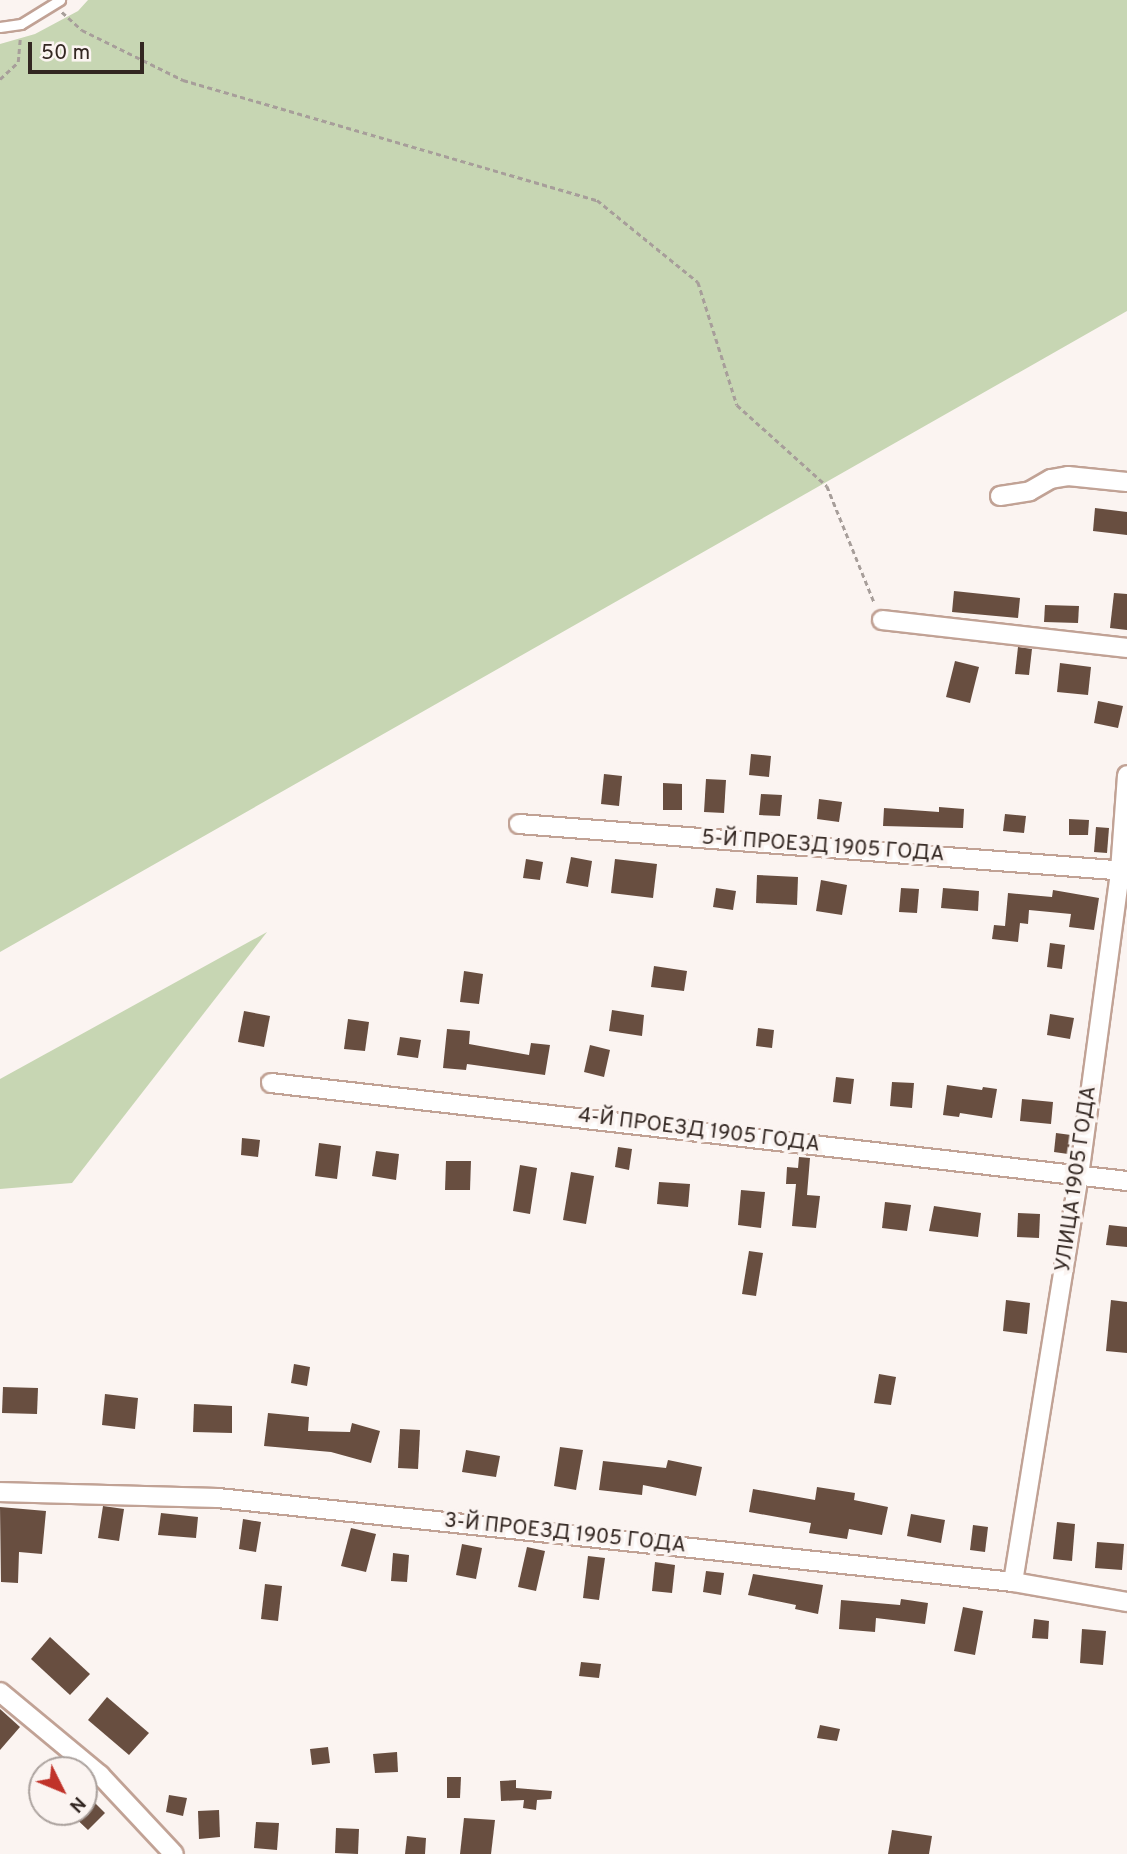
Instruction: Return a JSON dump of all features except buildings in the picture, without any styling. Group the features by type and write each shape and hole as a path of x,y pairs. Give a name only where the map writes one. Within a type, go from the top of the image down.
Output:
{"street":[{"path":"1000,496 1031,491 1051,479 1069,477 1127,482"},
{"path":"882,620 1127,648"},
{"name":"УЛИЦА 1905 ГОДА","path":"1013,1582 1079,1175 1123,871 1127,775"},
{"name":"5-Й ПРОЕЗД 1905 ГОДА","path":"519,824 1123,871"},
{"name":"4-Й ПРОЕЗД 1905 ГОДА","path":"271,1083 1127,1181"},
{"name":"3-Й ПРОЕЗД 1905 ГОДА","path":"0,1492 218,1498 1013,1582 1127,1602"},
{"path":"0,1692 100,1775 174,1854"}],"lane":[{"path":"0,27 21,24 57,3"}],"path":[{"path":"57,3 82,30 183,80 597,200 698,282 737,405 827,486 882,620"},
{"path":"0,79 18,62 21,24"}],"green space":[{"path":"88,0 1127,0 1127,311 0,952 0,44 35,34 78,11"},
{"path":"267,932 72,1183 0,1189 0,1079"}]}
